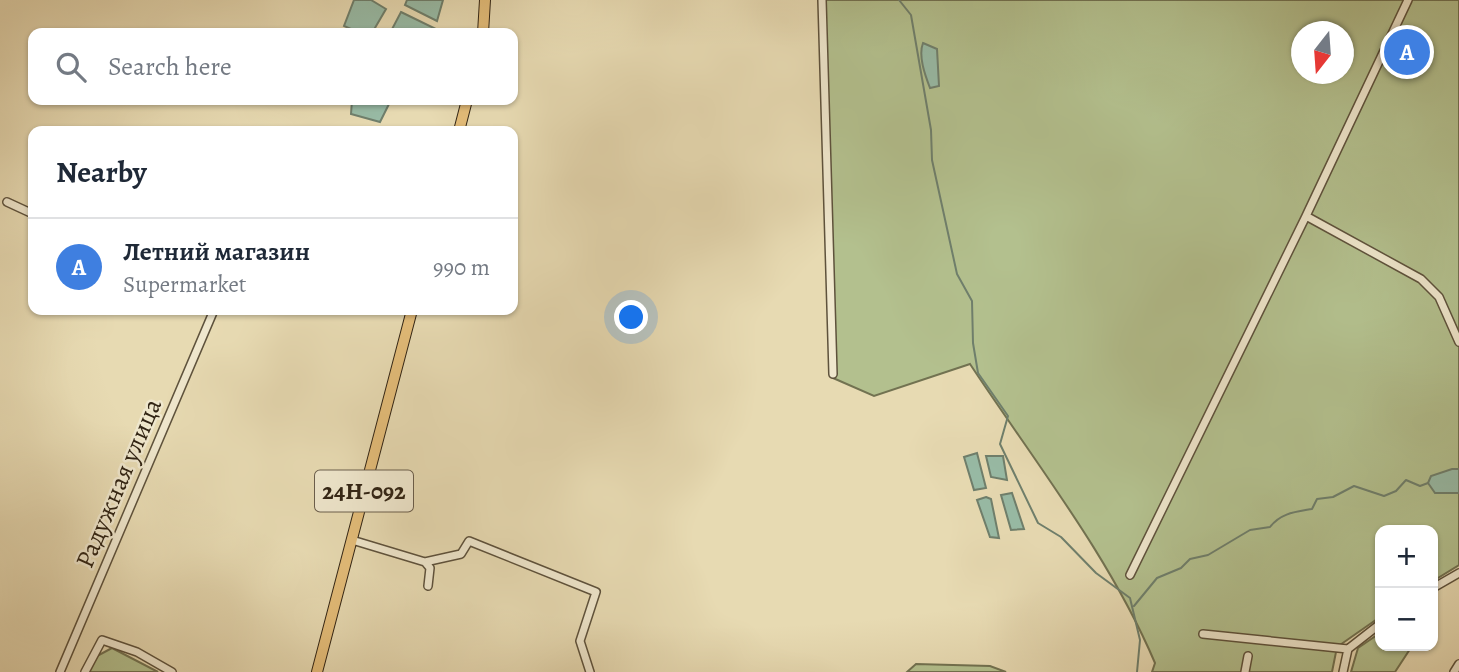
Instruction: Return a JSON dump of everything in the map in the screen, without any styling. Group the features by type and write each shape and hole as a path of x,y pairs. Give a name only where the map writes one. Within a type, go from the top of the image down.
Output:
{"main road":[{"path":"483,28 485,0"},
{"path":"460,126 466,105"},
{"name":"24Н-092","path":"317,672 411,315"}],"street":[{"path":"822,0 833,374"},
{"path":"1130,575 1408,0"},
{"path":"7,202 28,212"},
{"path":"1306,215 1421,279 1439,297 1459,342"},
{"name":"Радужная улица","path":"60,672 212,315"},
{"path":"352,540 425,562 461,554 469,541 596,593 580,641 590,672"},
{"path":"425,562 430,568 428,586"},
{"path":"1438,585 1459,573"},
{"path":"1343,672 1348,649 1375,628"},
{"path":"1203,634 1348,649"},
{"path":"85,672 102,640 137,652 172,672"},
{"path":"1245,672 1248,656"},
{"path":"1454,672 1459,664"}],"shaded area":[{"path":"354,0 371,0 386,9 375,28 344,26"},
{"path":"407,0 443,0 437,21 405,5"},
{"path":"819,0 1459,0 1459,565 1438,578 1438,525 1375,525 1375,620 1337,647 1332,672 1152,672 1155,663 1116,584 1069,509 970,364 874,396 833,378"},
{"path":"401,12 434,28 393,28"},
{"path":"923,43 937,49 939,86 930,88 928,83 922,60"},
{"path":"352,105 388,105 380,122 351,114"},
{"path":"977,453 986,488 974,490 964,457"},
{"path":"986,456 1003,456 1007,480 991,477"},
{"path":"1459,469 1459,493 1435,493 1428,483 1431,476"},
{"path":"1012,493 1024,529 1011,530 1001,495"},
{"path":"986,497 991,499 999,538 990,537 977,500"},
{"path":"1375,636 1375,651 1409,651 1395,672 1351,672 1358,648"},
{"path":"112,648 158,672 89,672 97,656"},
{"path":"916,664 990,666 1006,672 907,672"}],"waterway":[{"path":"899,0 911,15 931,130 932,160 957,274 972,301 973,343 978,373 1008,416 1000,444 1038,523 1061,537 1096,573 1130,598 1140,640 1137,672"},
{"path":"1134,606 1157,578 1181,568 1190,559 1208,555 1250,530 1270,527 1284,516 1312,509 1317,499 1333,497 1354,486 1384,496 1396,491 1406,480 1420,486 1428,483"}],"place":[{"name":"Летний магазин","path":"1407,52"}]}
